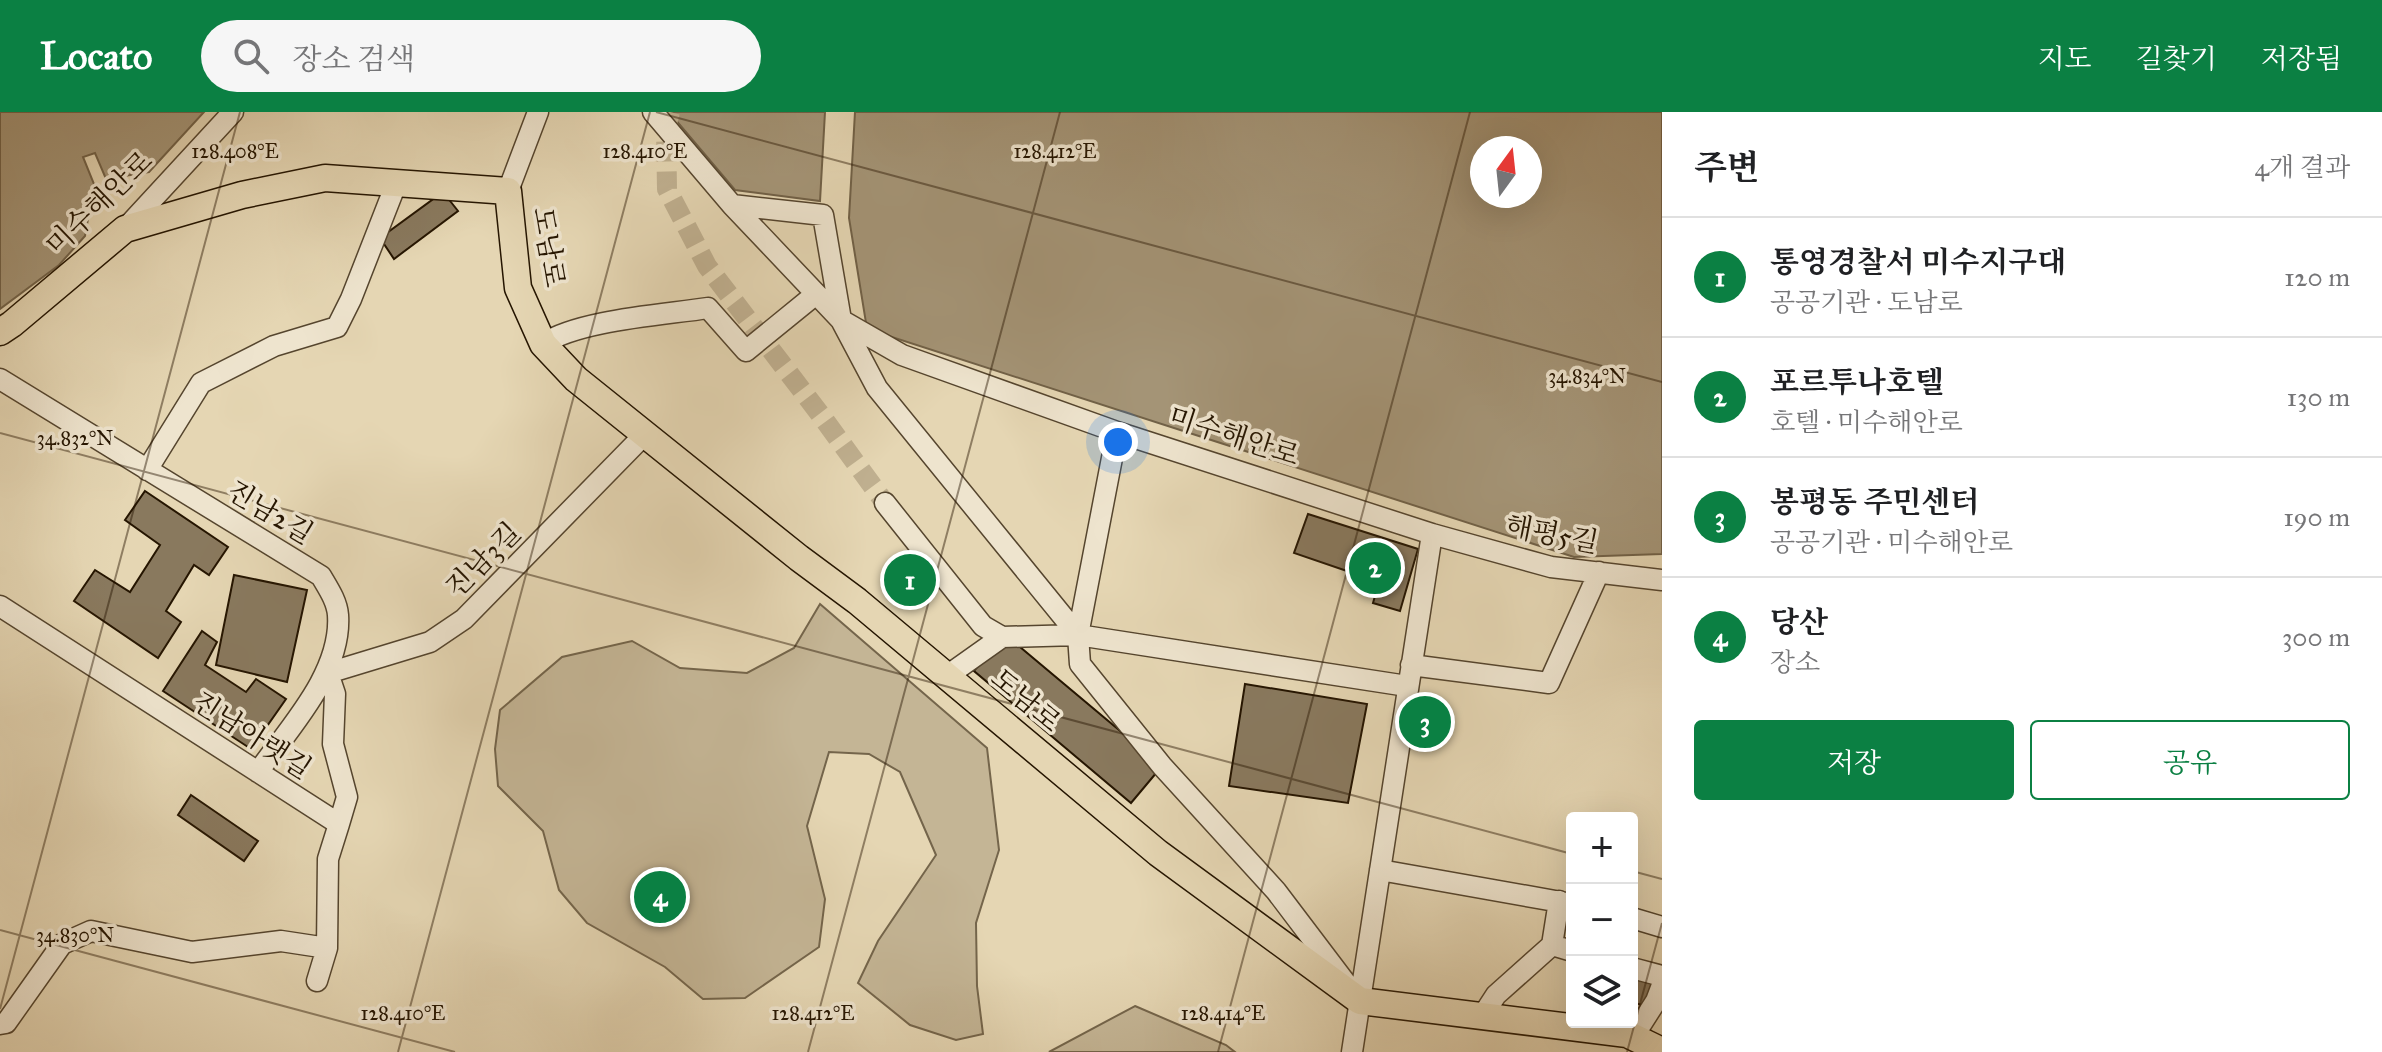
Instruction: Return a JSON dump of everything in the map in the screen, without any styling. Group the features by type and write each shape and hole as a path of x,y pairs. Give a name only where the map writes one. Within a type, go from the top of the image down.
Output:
{"main road":[{"path":"125,229 242,195 325,178 508,191"},
{"name":"도남로","path":"508,191 518,288 543,344 576,379 857,601 1158,853 1360,1001 1627,1034 1662,1051"},
{"name":"미수해안로","path":"0,332 125,229"}],"street":[{"name":"미수해안로","path":"125,229 233,112"},
{"path":"508,191 538,112"},
{"name":"미수해안로","path":"653,112 732,205 841,320 902,355 1117,432 1432,534"},
{"path":"147,470 201,383 274,346 337,327 396,184"},
{"path":"732,205 823,215 841,320 877,388 1078,635"},
{"path":"543,344 579,328 708,308 746,351 816,294"},
{"name":"진남2길","path":"0,379 321,576 338,615 328,673 258,772"},
{"path":"1117,432 1078,635 1080,664 1162,766 1276,891 1360,1001"},
{"name":"진남3길","path":"328,673 430,642 464,619 645,434"},
{"path":"885,503 983,626 1002,637 1078,635 1407,686"},
{"path":"1352,1052 1432,534"},
{"name":"해평5길","path":"1432,534 1551,567 1661,578"},
{"path":"1411,665 1549,683 1599,572"},
{"name":"진남아랫길","path":"0,606 339,824"},
{"path":"947,676 1002,637"},
{"path":"317,981 327,948 328,859 347,797 333,744 335,694 328,673"},
{"path":"1380,870 1566,903 1562,948 1496,995 1481,1018"},
{"path":"1638,920 1662,927"},
{"path":"0,1024 6,1023 62,944 91,931 192,952 281,941 327,948"},
{"path":"1638,970 1662,976"},
{"path":"1633,1037 1656,1001 1662,985"}],"shaded area":[{"path":"0,112 204,112 149,172 106,179 95,153 83,157 94,184 85,236 59,265 0,309"},
{"path":"669,112 825,112 820,201 735,190"},
{"path":"855,112 1662,112 1662,554 1574,557 867,329 849,218"},
{"path":"820,604 987,748 999,850 976,923 977,986 983,1034 956,1040 910,1025 858,983 878,941 936,855 900,772 869,754 829,752 807,826 825,899 819,947 745,998 703,999 665,967 587,923 559,890 543,831 498,786 495,749 500,710 562,657 632,641 680,668 747,673 794,648"},
{"path":"1135,1006 1226,1045 1235,1052 1049,1052"}],"building":[{"path":"443,192 458,211 394,259 380,238"},
{"path":"145,491 228,547 209,575 194,565 166,611 181,622 158,658 74,601 95,570 130,592 160,545 125,520"},
{"path":"1308,514 1418,549 1400,611 1373,603 1379,582 1294,553"},
{"path":"234,575 307,590 287,682 216,665"},
{"path":"202,631 217,642 205,665 246,692 256,679 286,699 251,749 163,691"},
{"path":"994,646 1020,647 1162,766 1131,803 974,671"},
{"path":"1245,684 1367,704 1348,803 1229,786"},
{"path":"191,795 258,841 244,861 178,815"},
{"path":"1638,975 1656,980 1648,1007 1638,1004"}],"tunnel":[{"path":"670,112 666,127 667,189 707,266 885,503"}],"place":[{"name":"포르투나호텔","path":"1375,568"},
{"name":"통영경찰서 미수지구대","path":"910,580"},
{"name":"봉평동 주민센터","path":"1425,722"},
{"name":"당산","path":"660,897"}]}
